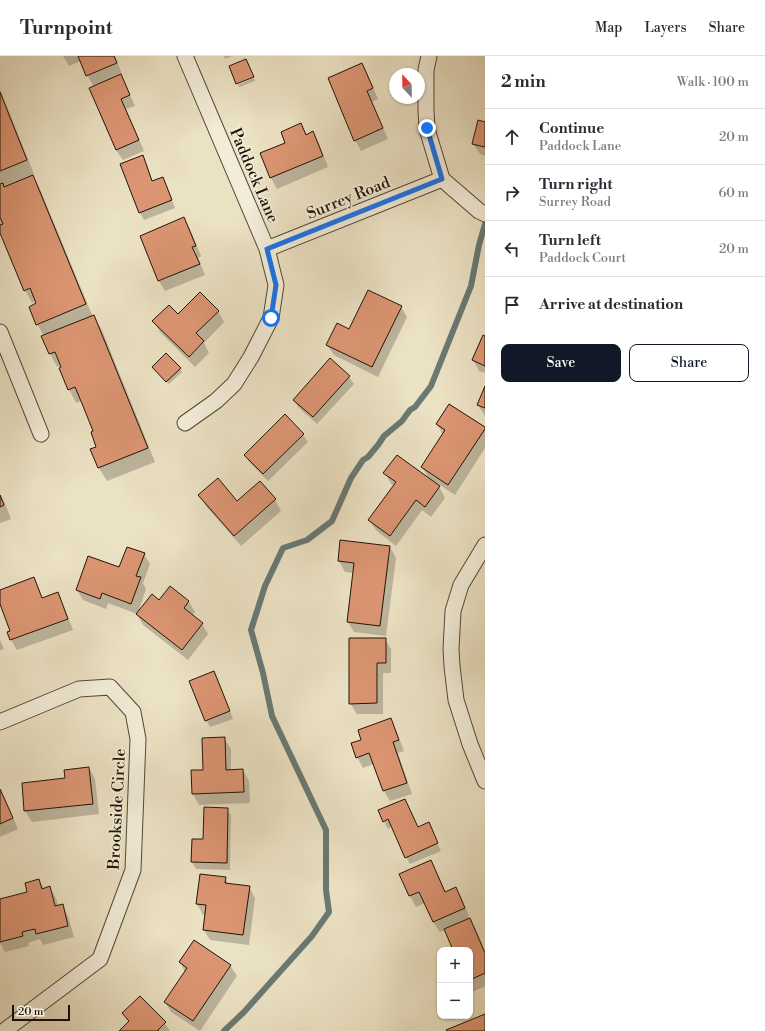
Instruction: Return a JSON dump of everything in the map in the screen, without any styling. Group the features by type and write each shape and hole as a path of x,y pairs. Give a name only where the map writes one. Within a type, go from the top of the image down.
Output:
{"street":[{"name":"Paddock Lane","path":"185,56 267,249 276,285 271,318 251,357 234,384 216,401 185,423"},
{"path":"429,56 426,70 427,128 442,179 479,211 485,214"},
{"name":"Surrey Road","path":"267,249 442,179"},
{"path":"0,332 41,434"},
{"path":"485,545 461,584 453,611 451,649 456,700 470,744 485,780"},
{"name":"Brookside Circle","path":"0,722 79,689 110,687 134,712 138,739 133,870 100,959 4,1031"}],"building":[{"path":"78,56 114,56 117,63 86,76"},
{"path":"246,59 254,77 236,84 229,66"},
{"path":"362,63 373,88 367,91 383,128 354,141 328,78"},
{"path":"121,74 130,95 121,99 139,140 116,150 89,88"},
{"path":"0,92 27,160 0,171"},
{"path":"478,120 485,122 485,147 472,144"},
{"path":"301,123 306,135 313,131 323,156 270,178 260,153 285,143 281,132"},
{"path":"143,155 152,181 163,177 172,200 139,213 120,164"},
{"path":"33,175 86,304 36,325 29,307 36,303 30,288 24,291 0,233 0,225 3,224 0,217 0,184 3,183 4,187"},
{"path":"184,217 196,246 192,247 200,264 158,281 140,236"},
{"path":"368,290 402,306 372,367 326,345 337,323 349,329"},
{"path":"200,292 219,311 196,333 204,341 189,357 152,321 169,305 178,314"},
{"path":"94,315 148,448 98,468 90,449 96,447 91,432 93,431 75,387 68,390 59,368 61,367 55,352 49,354 41,336"},
{"path":"483,335 485,336 485,366 472,360"},
{"path":"166,353 181,368 166,382 152,367"},
{"path":"330,358 350,376 313,417 293,400"},
{"path":"485,386 485,408 477,405"},
{"path":"449,404 485,427 485,429 448,485 421,467 445,430 436,424"},
{"path":"285,414 304,434 263,474 244,455"},
{"path":"397,455 440,486 425,507 416,500 390,536 368,520 396,482 383,473"},
{"path":"218,478 237,501 260,481 276,499 234,536 198,495"},
{"path":"0,495 4,505 0,507"},
{"path":"340,540 390,546 380,626 347,622 354,563 338,561"},
{"path":"127,547 145,553 136,576 141,577 131,604 102,593 100,599 76,590 88,556 119,567"},
{"path":"34,577 42,598 58,592 68,619 10,640 7,632 10,631 0,604 0,590"},
{"path":"170,586 189,601 184,608 203,623 182,650 136,614 152,594 159,600"},
{"path":"349,638 386,638 386,663 377,663 377,703 349,704"},
{"path":"214,671 230,711 205,721 189,681"},
{"path":"391,718 399,740 393,742 407,783 383,791 369,753 356,758 351,743 361,740 358,730"},
{"path":"225,737 226,770 243,769 244,792 192,794 191,770 203,770 202,738"},
{"path":"89,767 93,804 24,811 22,783 65,778 64,770"},
{"path":"0,789 13,818 0,824"},
{"path":"405,799 418,827 429,822 438,843 405,858 388,819 383,822 378,810"},
{"path":"204,807 228,808 227,863 191,862 192,839 203,839"},
{"path":"431,860 445,892 456,887 465,908 433,922 419,892 409,896 399,874"},
{"path":"200,874 226,877 225,883 250,886 243,935 203,930 206,905 196,904"},
{"path":"39,879 42,889 50,886 55,906 63,904 68,926 36,934 35,929 22,932 23,936 0,942 0,899 27,892 25,883"},
{"path":"470,918 485,953 485,973 473,979 473,947 452,947 444,929"},
{"path":"194,940 231,965 193,1021 164,1002 187,968 179,962"},
{"path":"140,996 166,1022 158,1030 159,1031 119,1031 129,1021 122,1013"},
{"path":"485,1014 485,1031 446,1030 473,1019"}],"waterway":[{"path":"224,1031 244,1012 312,936 329,912 326,890 326,830 272,716 263,673 251,630 265,586 283,548 307,540 332,521 351,478 363,460 368,457 384,436 402,421 410,410 415,407 431,386 471,286 479,245 485,224"}],"route":[{"path":"271,318 276,285 267,249 442,179 427,128"}]}
